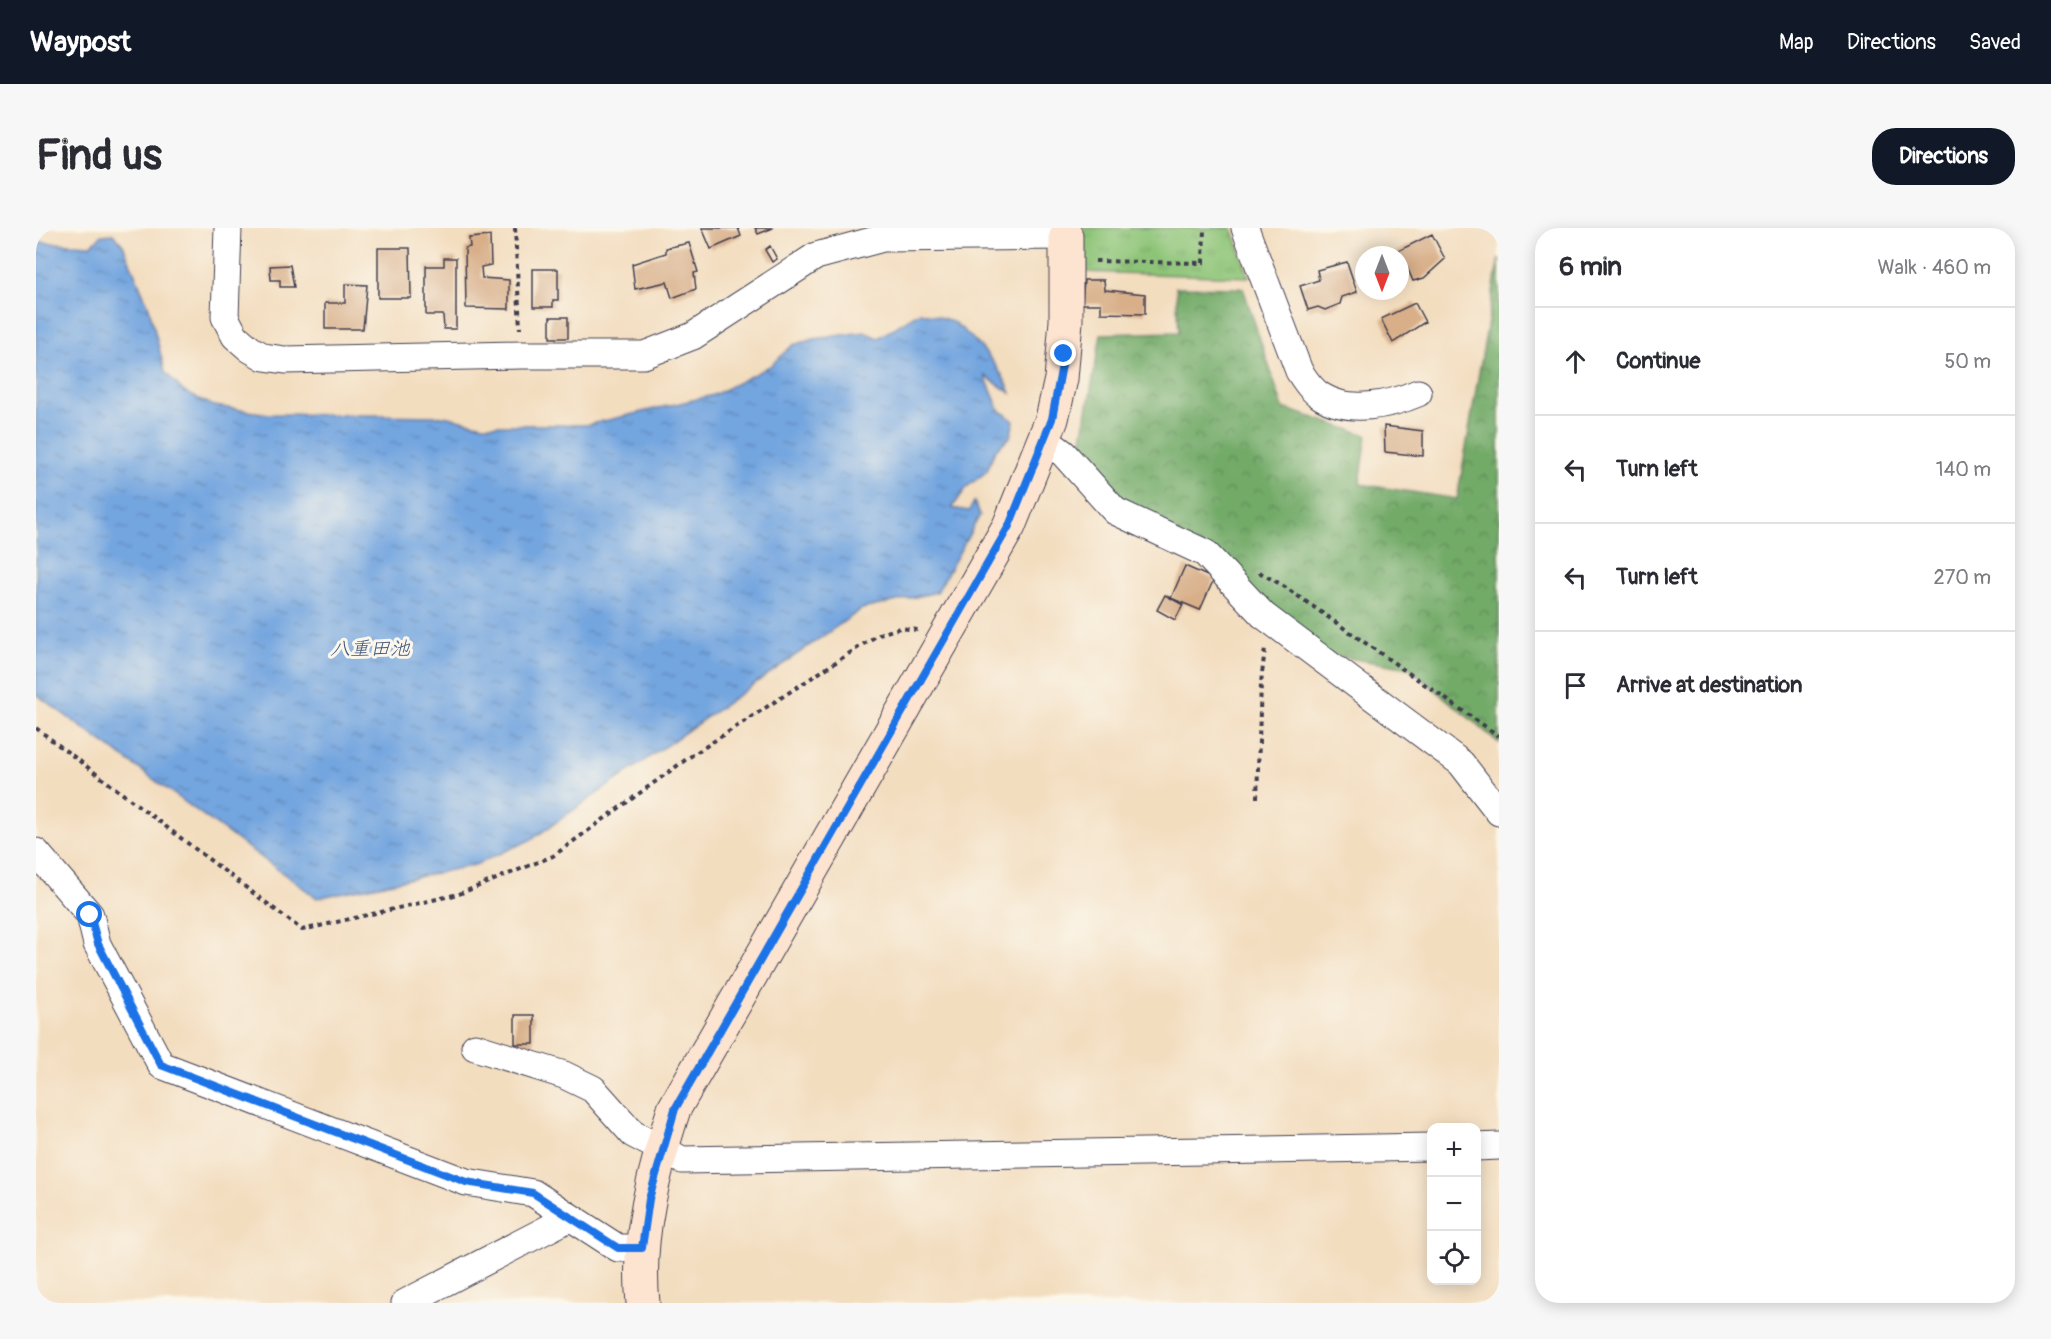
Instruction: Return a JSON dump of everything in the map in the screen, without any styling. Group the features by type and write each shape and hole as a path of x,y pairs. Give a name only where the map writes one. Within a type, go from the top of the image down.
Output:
{"street":[{"path":"228,228 225,317 234,336 264,357 285,360 644,355 693,336 816,256 883,238 1066,232 1064,354 1052,419 1044,440 1009,526 675,1109 661,1150 642,1248 643,1303"},
{"path":"1245,228 1299,371 1310,387 1321,397 1359,405 1398,402 1418,393"},
{"path":"1044,440 1063,453 1115,511 1205,553 1263,615 1461,763 1499,812"},
{"path":"36,852 90,915 98,944 161,1065 466,1182 533,1193 618,1248 642,1248"},
{"path":"475,1047 564,1075 593,1089 633,1134 682,1160 1427,1147"},
{"path":"1481,1147 1499,1146"},
{"path":"405,1303 569,1218"}],"path":[{"path":"515,228 521,355"},
{"path":"1088,261 1203,263 1204,228"},
{"path":"1255,570 1282,585 1499,736"},
{"path":"1257,798 1261,683 1267,635 1263,615"},
{"path":"36,728 302,930 459,894 554,856 688,758 879,634 900,628 920,630 944,639"}],"green space":[{"path":"1082,228 1232,228 1249,277 1082,272"},
{"path":"1499,258 1499,743 1409,668 1318,653 1077,466 1101,334 1179,332 1176,287 1243,288 1283,408 1367,435 1360,484 1457,499"}],"water":[{"name":"八重田池","path":"113,234 123,245 149,308 165,372 184,392 214,406 269,414 444,416 484,425 587,425 714,395 770,366 793,345 814,339 864,332 878,338 920,312 952,322 980,347 1007,384 1011,393 985,376 999,409 1014,421 1010,437 995,450 987,471 967,487 952,508 969,511 974,502 980,515 937,592 862,609 532,839 475,865 317,898 36,694 36,242 91,245 102,235"}],"building":[{"path":"702,228 738,228 741,236 711,249"},
{"path":"755,228 773,228 758,234"},
{"path":"1432,234 1445,259 1424,278 1413,281 1409,272 1408,246"},
{"path":"490,236 491,265 481,267 482,278 509,280 509,309 466,308 465,248 470,247 469,238"},
{"path":"689,243 698,272 694,273 696,289 672,298 667,282 635,289 632,264 666,253 666,248"},
{"path":"770,246 777,259 772,262 765,250"},
{"path":"378,248 410,248 411,298 378,298"},
{"path":"444,258 456,258 456,329 444,329 443,315 426,315 426,266 444,266"},
{"path":"1347,262 1355,293 1342,297 1340,304 1325,310 1318,307 1308,310 1300,286 1319,280 1317,270"},
{"path":"290,265 294,287 280,287 280,280 271,280 270,266"},
{"path":"533,269 558,269 558,300 553,300 553,307 533,307"},
{"path":"1084,280 1104,280 1105,290 1145,294 1145,314 1101,313 1101,304 1082,304"},
{"path":"345,284 367,285 363,329 325,329 325,303 345,303"},
{"path":"1415,303 1425,322 1393,343 1381,319"},
{"path":"550,317 568,317 568,338 550,338"},
{"path":"1384,426 1423,431 1423,456 1385,452"},
{"path":"1185,566 1214,579 1200,610 1171,598"},
{"path":"1165,595 1183,605 1175,620 1157,610"},
{"path":"515,1015 534,1015 534,1044 515,1044"}],"route":[{"path":"90,915 98,944 161,1065 466,1182 533,1193 618,1248 642,1248 649,1199 661,1150 675,1109 1009,526 1052,419 1064,354"}]}
